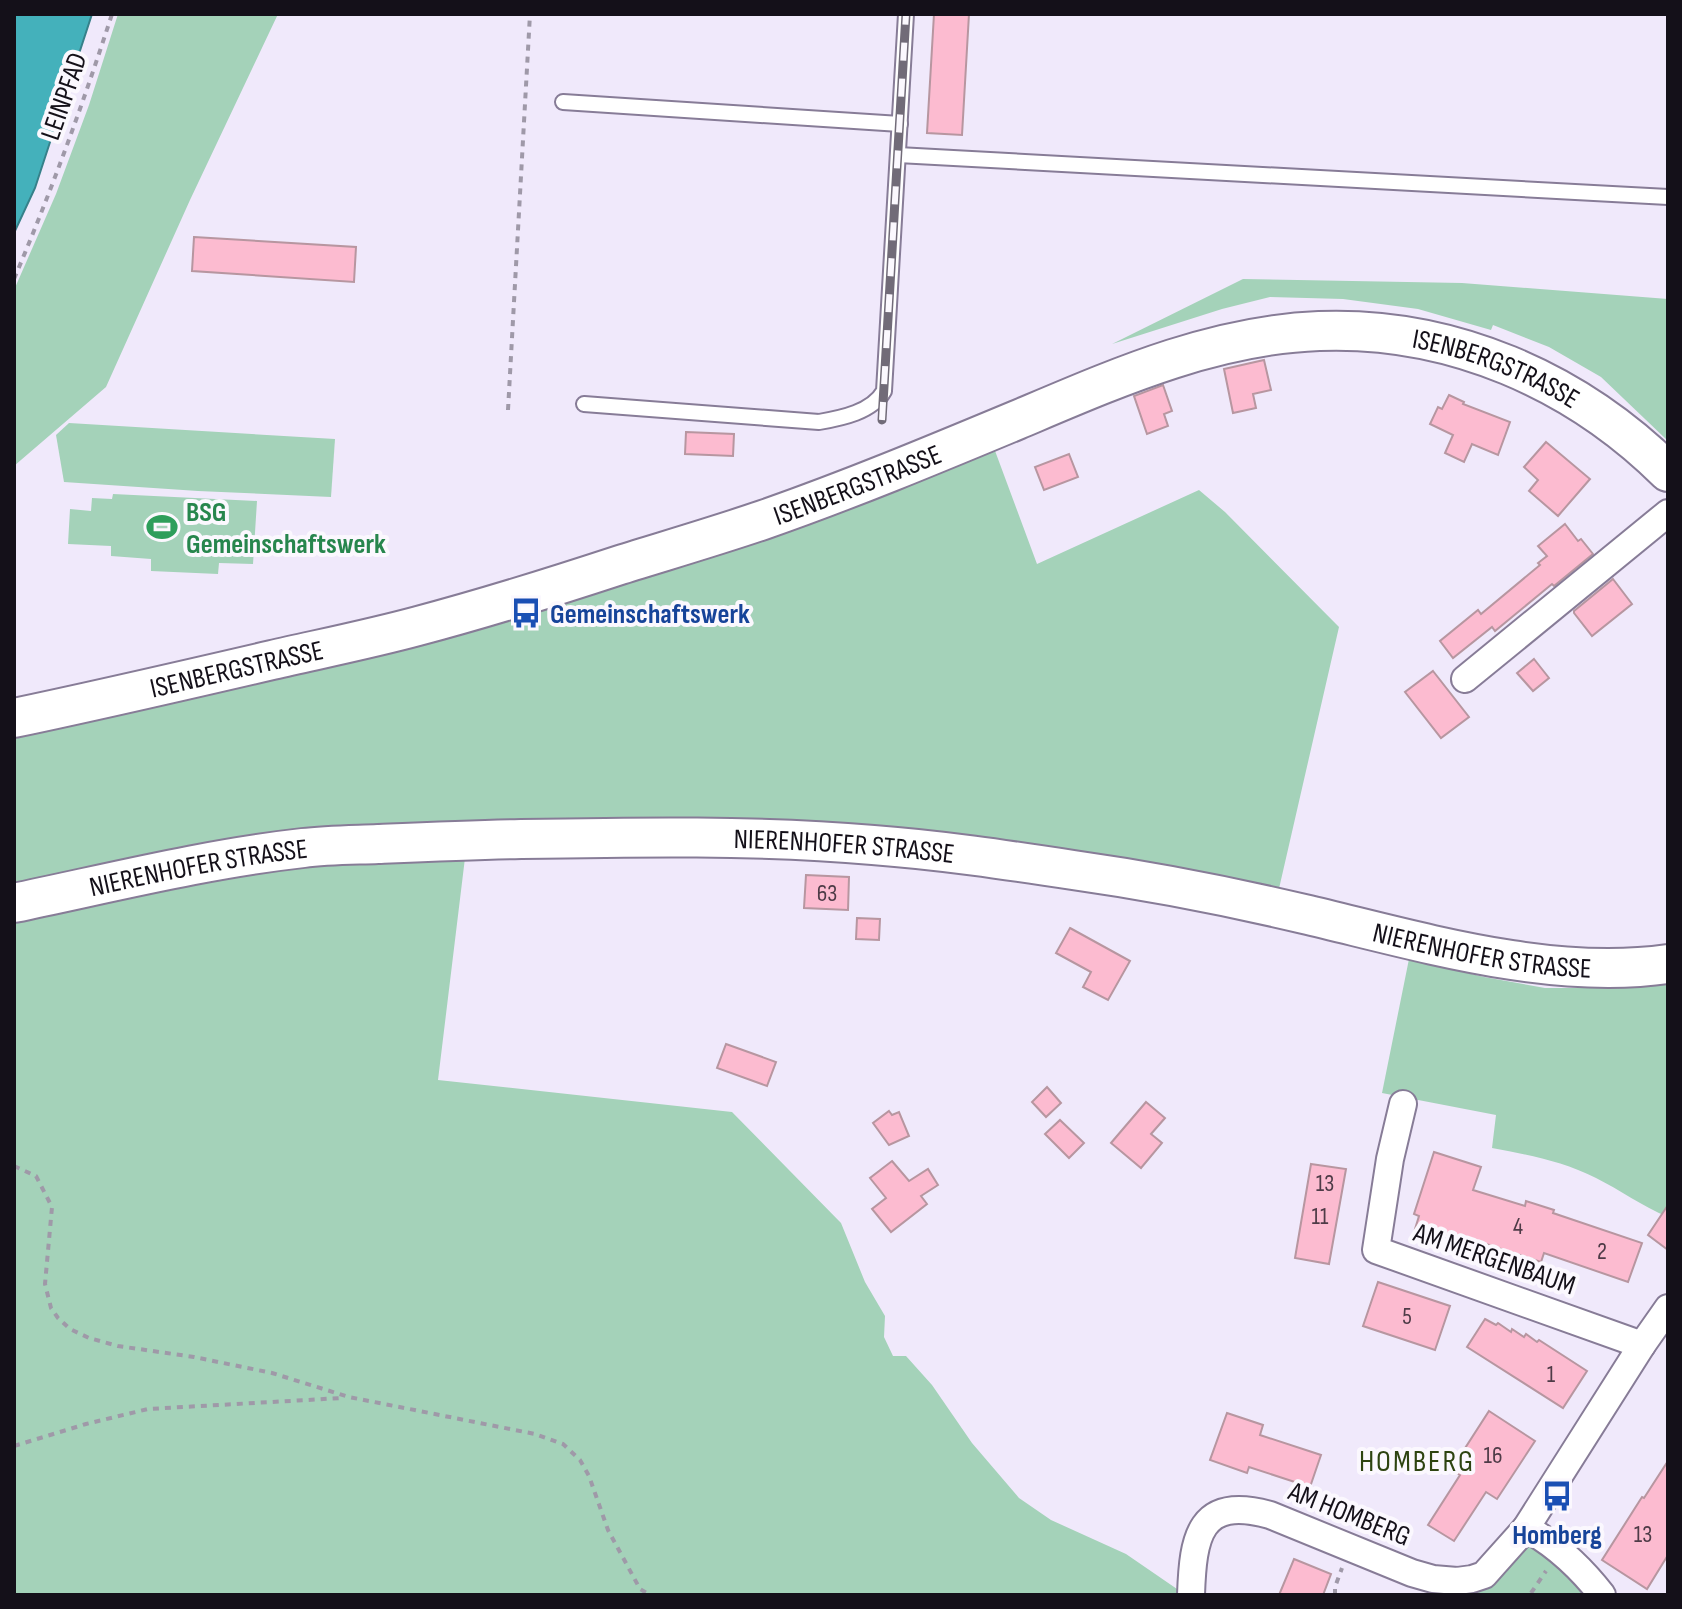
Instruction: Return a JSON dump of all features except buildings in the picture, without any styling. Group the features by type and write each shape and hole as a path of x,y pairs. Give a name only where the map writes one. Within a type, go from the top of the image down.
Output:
{"main road":[{"name":"ISENBERGSTRASSE","path":"14,718 416,627 518,598 811,503 1142,368 1209,347 1283,333 1356,331 1406,336 1497,360 1539,378 1591,408 1668,472"},
{"name":"NIERENHOFER STRASSE","path":"14,903 242,856 307,847 642,837 788,840 940,852 1146,881 1527,963 1586,967 1668,964"}],"street":[{"path":"1465,679 1668,513"},
{"name":"AM MERGENBAUM","path":"1403,1104 1390,1159 1376,1250 1642,1345"},
{"name":"AM HOMBERG","path":"1191,1595 1194,1550 1199,1533 1215,1515 1230,1511 1248,1510 1270,1515 1433,1579 1447,1581 1484,1575 1526,1528 1642,1345 1667,1312"},
{"path":"1526,1528 1545,1538 1602,1595"}],"lane":[{"path":"584,404 819,422 875,403 884,391 906,14"},
{"path":"563,102 900,124"},
{"path":"898,155 1668,197"}],"path":[{"name":"LEINPFAD","path":"14,279 77,121 112,14"},
{"path":"508,410 530,14"},
{"path":"14,1166 36,1176 52,1207 45,1284 51,1308 70,1329 118,1346 272,1373 349,1397 535,1434 563,1444 580,1460 589,1476 608,1530 640,1589 650,1595"},
{"path":"14,1446 148,1409 349,1397"}],"green space":[{"path":"118,14 278,14 106,387 14,466 14,290 56,194"},
{"path":"1243,279 1462,283 1668,299 1668,441 1601,377 1549,347 1493,325 1491,330 1418,309 1343,299 1270,297 1112,344"},
{"path":"69,423 335,439 331,497 64,482 56,435"},
{"path":"991,440 1037,564 1199,490 1225,512 1339,627 1278,893 469,825 438,1080 732,1112 841,1223 865,1282 885,1316 884,1337 893,1356 906,1356 932,1385 972,1443 1019,1498 1051,1520 1126,1554 1177,1589 1177,1595 14,1595 14,734"},
{"name":"BSG Gemeinschaftswerk","path":"113,494 257,501 253,564 219,563 218,574 151,571 151,559 111,556 111,546 68,544 70,509 91,511 92,498 112,499"},
{"path":"1409,959 1545,988 1668,984 1668,1217 1571,1167 1492,1148 1496,1115 1382,1093"},
{"path":"1535,1527 1591,1595 1476,1595"}],"water":[{"path":"14,14 92,14 35,188 14,233"}],"railway":[{"path":"882,420 906,14"}],"place":[{"name":"BSG Gemeinschaftswerk","path":"162,527"},
{"name":"Gemeinschaftswerk","path":"526,613"},
{"name":"Homberg","path":"1557,1496"}],"district":[{"name":"HOMBERG","path":"1417,1461"}]}
